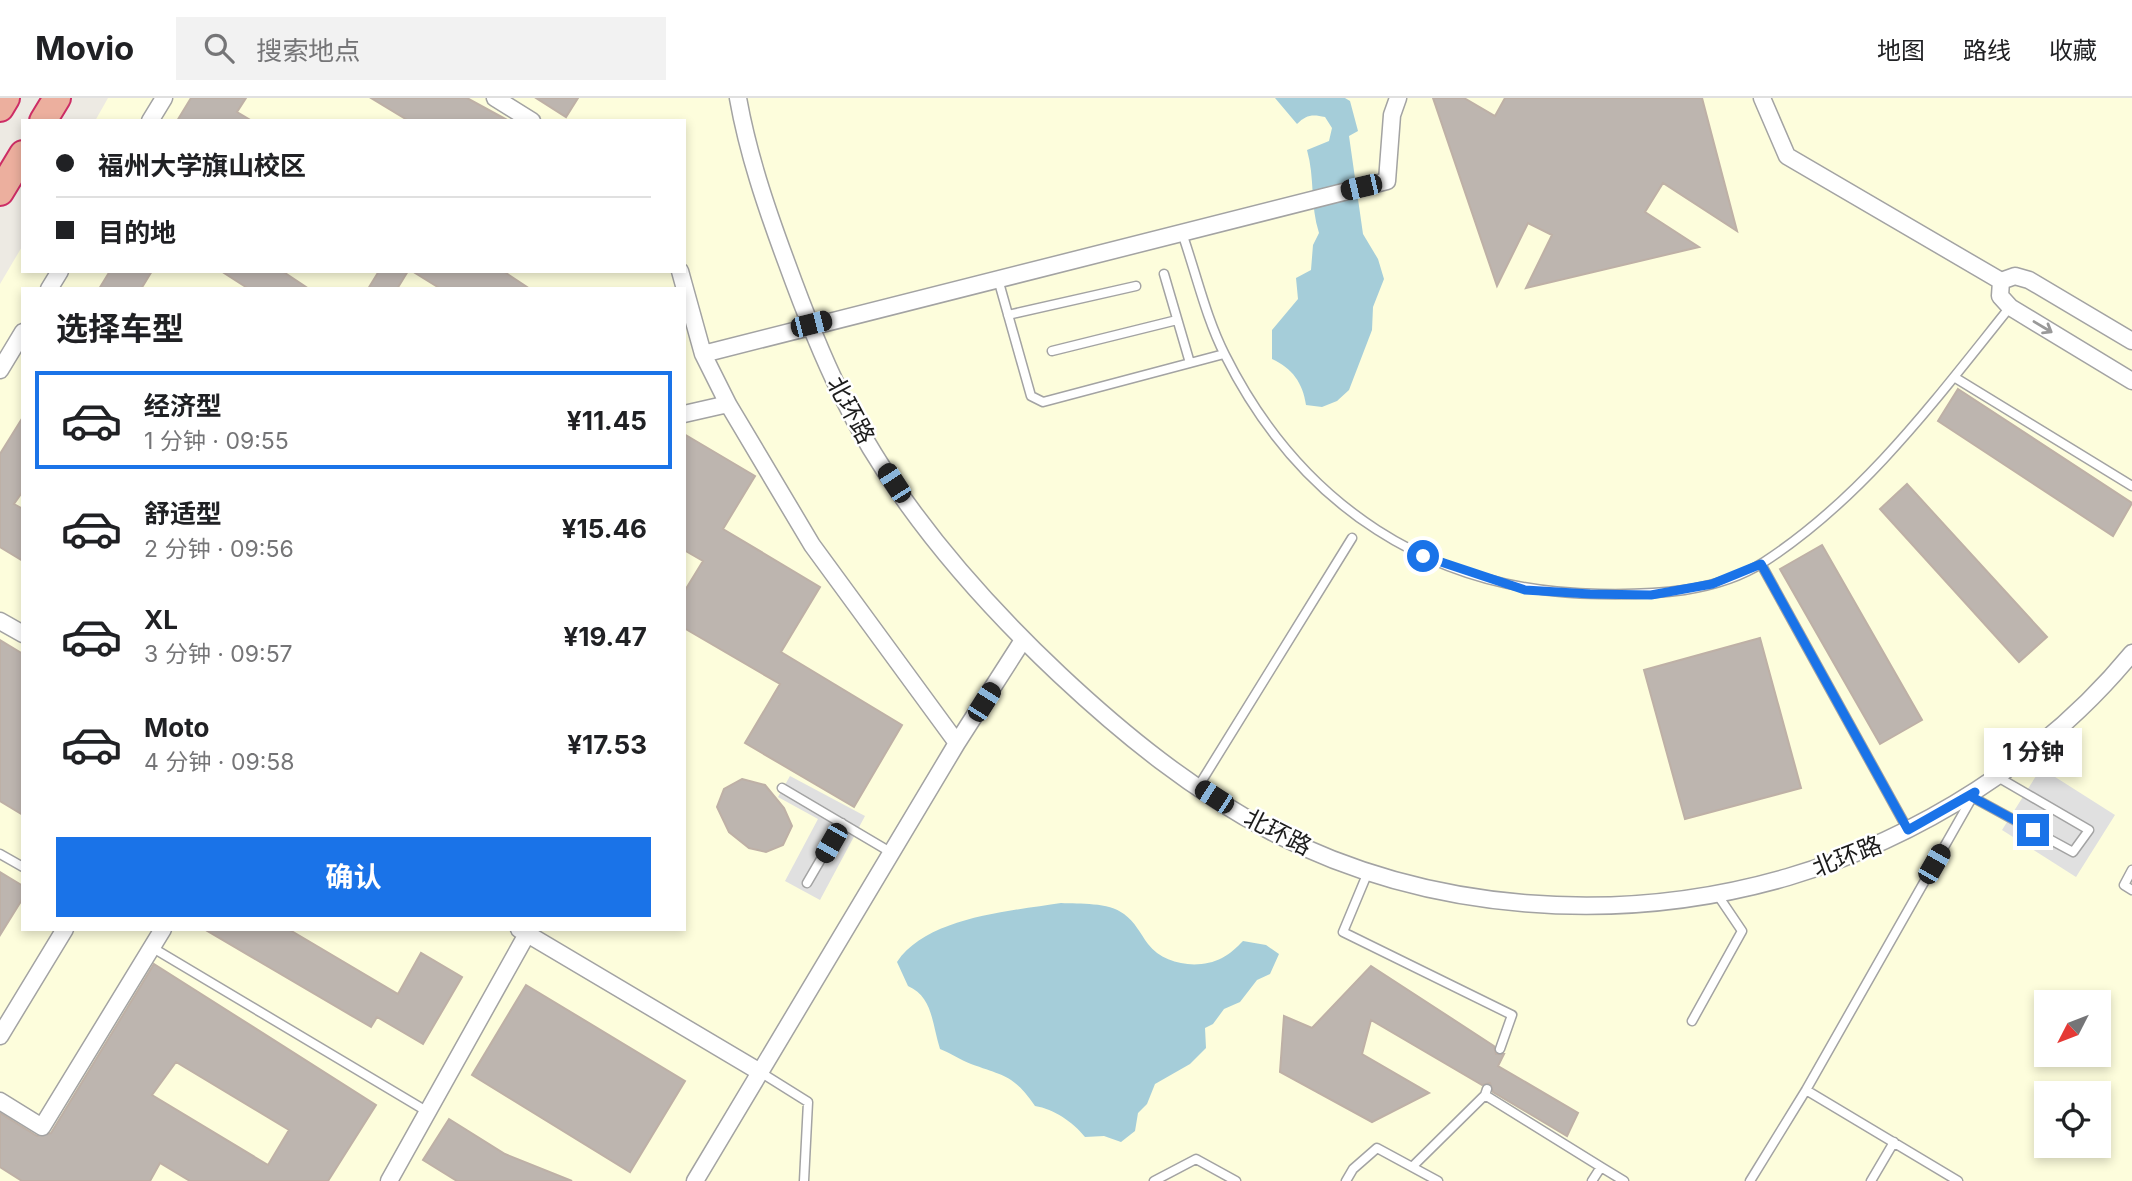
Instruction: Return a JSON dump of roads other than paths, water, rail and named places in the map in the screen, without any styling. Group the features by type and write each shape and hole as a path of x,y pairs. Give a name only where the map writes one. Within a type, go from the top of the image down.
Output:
{"highway":[{"path":"0,108 6,98"},
{"path":"44,119 57,98"},
{"path":"0,192 21,157"}],"street":[{"path":"151,119 164,98"},
{"path":"495,98 529,119"},
{"name":"北环路","path":"738,98 758,182 811,324 842,396 894,483 956,565 1023,640 1106,718 1198,787 1273,832 1368,872 1416,886 1515,904 1618,905 1717,894 1814,869 1863,853 1974,795 2086,703 2132,653"},
{"path":"703,354 811,324 1387,181 1392,115 1398,98"},
{"path":"1762,98 1787,156 2001,281 2015,276 2029,280 2132,341"},
{"path":"2001,281 2000,296 2010,307 2132,381"},
{"path":"688,315 703,354 728,404 812,545 957,743"},
{"path":"0,370 21,335"},
{"path":"686,414 728,404"},
{"path":"0,621 21,633"},
{"path":"695,1181 957,743 1023,640"},
{"path":"0,1036 64,931"},
{"path":"0,1101 42,1127 162,931"},
{"path":"389,1181 523,932 760,1072"}],"lane":[{"path":"1182,233 1224,354 1269,431 1310,477 1353,513 1404,548 1461,571 1525,590 1651,595 1712,584 1761,564 1816,523 1869,476 2010,307"},
{"path":"1164,274 1190,363"},
{"path":"998,278 1031,396 1043,402 1224,354"},
{"path":"1008,314 1136,286"},
{"path":"1052,351 1177,320"},
{"path":"1954,377 2132,485"},
{"path":"1198,787 1352,538"},
{"path":"1761,564 1908,830"},
{"path":"1750,1181 1806,1090 1974,795 2073,852 2089,830 1996,776"},
{"path":"782,788 892,853"},
{"path":"807,883 842,823"},
{"path":"0,854 21,866"},
{"path":"2132,870 2124,885 2132,890"},
{"path":"1368,872 1343,932 1512,1015 1500,1049"},
{"path":"1692,1021 1742,931 1717,894"},
{"path":"153,948 428,1112"},
{"path":"760,1072 808,1102 804,1181"},
{"path":"1806,1090 1958,1181"},
{"path":"1413,1166 1486,1092 1624,1181"},
{"path":"1871,1181 1894,1142"},
{"path":"1346,1181 1353,1169 1377,1148 1437,1181"},
{"path":"1154,1181 1196,1159 1236,1181"},
{"path":"1592,1181 1601,1167"}],"water":[{"path":"1275,98 1345,98 1350,101 1358,131 1349,136 1363,234 1378,259 1384,279 1373,307 1372,330 1349,390 1337,401 1322,407 1306,405 1295,377 1272,359 1272,330 1298,299 1296,278 1311,270 1313,245 1319,233 1307,150 1329,141 1332,128 1325,117 1306,117 1297,124"},
{"path":"1061,903 1094,904 1117,910 1131,921 1155,951 1172,961 1193,964 1213,962 1243,941 1266,945 1279,954 1270,974 1257,980 1240,1002 1224,1009 1213,1024 1205,1028 1206,1048 1190,1064 1155,1084 1147,1104 1138,1113 1135,1131 1121,1142 1104,1136 1085,1137 1063,1117 1035,1106 1014,1082 940,1049 927,1004 908,986 897,962 911,947 928,935 949,926 995,913"}]}
